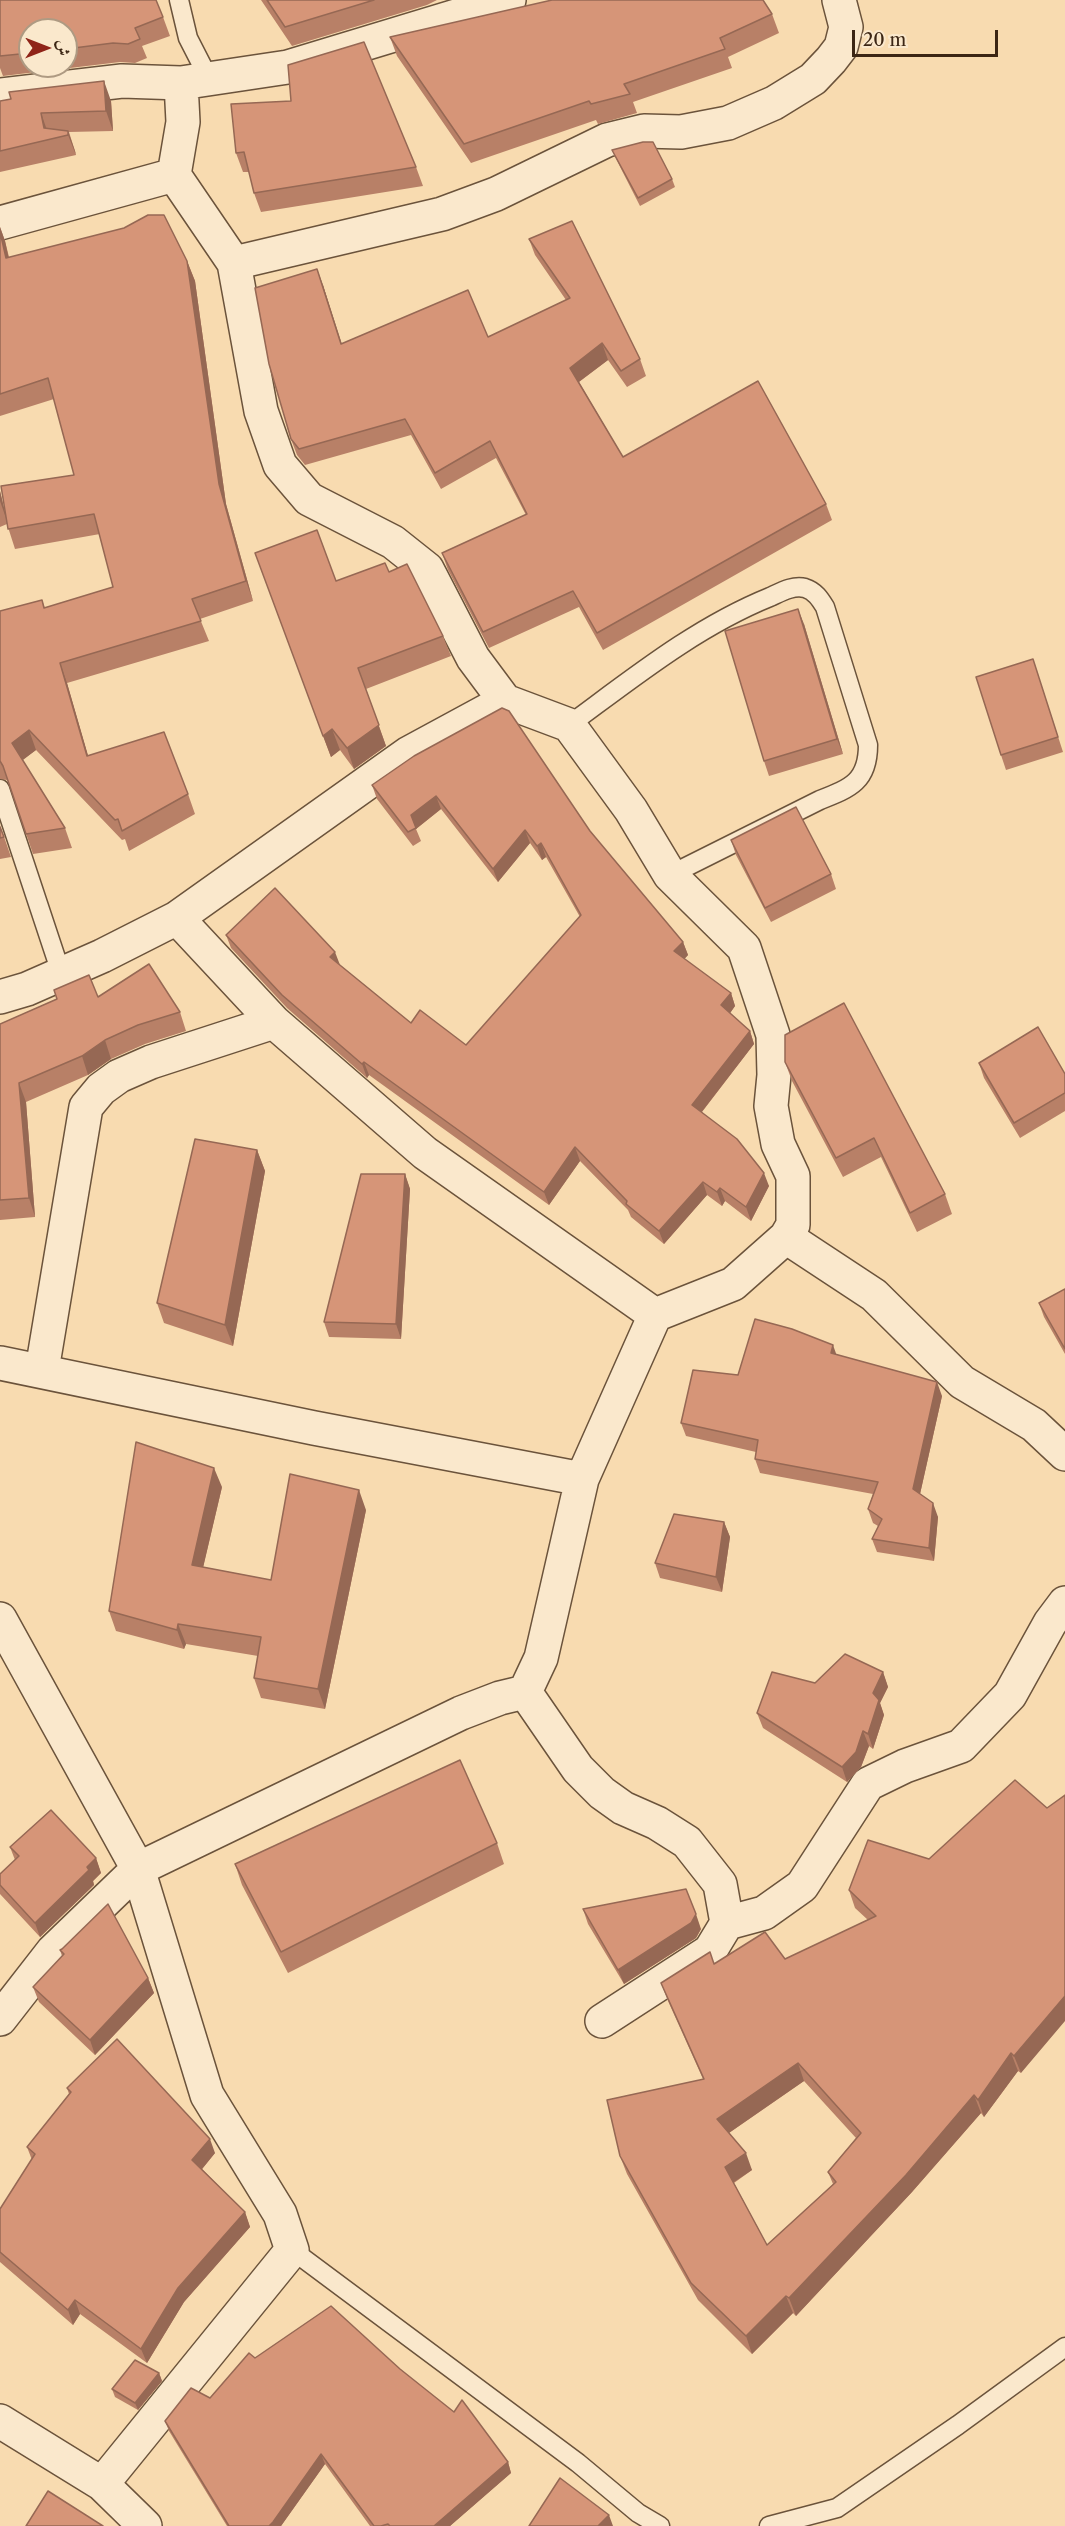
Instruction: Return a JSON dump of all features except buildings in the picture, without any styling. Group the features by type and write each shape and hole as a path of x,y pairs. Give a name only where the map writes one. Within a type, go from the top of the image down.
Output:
{"street":[{"path":"0,95 122,81 195,81 288,67 509,0"},
{"path":"234,263 442,214 496,194 606,140 644,131 681,132 728,123 765,107 813,79 841,47 846,27 839,0"},
{"path":"195,81 183,122 174,175 234,263 261,411 279,465 309,499 393,542 427,569 473,658 505,701 569,725 632,810 670,875 744,948 773,1035 774,1076 771,1106 778,1144 793,1176 793,1225 786,1237 733,1284 655,1315 582,1479 541,1658 525,1692"},
{"path":"0,223 174,175"},
{"path":"0,997 27,989 61,974 177,918 409,753 505,701"},
{"path":"177,918 274,1022 425,1153 655,1315"},
{"path":"42,1370 86,1107 101,1089 119,1076 151,1062 274,1022"},
{"path":"786,1237 874,1294 962,1382 1034,1425 1065,1454"},
{"path":"0,1363 314,1428 582,1479"},
{"path":"727,1923 764,1913 802,1886 868,1784 904,1766 961,1746 1010,1695 1050,1623 1065,1603"},
{"path":"0,1619 138,1869 207,2095 279,2214 292,2250 102,2484"},
{"path":"0,2019 53,1950 138,1869 461,1713 500,1698 525,1692"},
{"path":"525,1692 578,1769 602,1793 623,1808 657,1823 687,1842 720,1884 727,1923 710,1951 602,2022"},
{"path":"0,2421 102,2484 145,2526"}],"lane":[{"path":"178,0 189,38 195,81"},
{"path":"569,725 674,648 745,607 790,588 806,588 817,594 825,607 868,745 868,762 863,775 845,790 820,800 670,875"},
{"path":"0,789 61,974"},
{"path":"292,2250 578,2463 638,2513 660,2526"},
{"path":"769,2526 837,2508 958,2425 1065,2347"}]}
